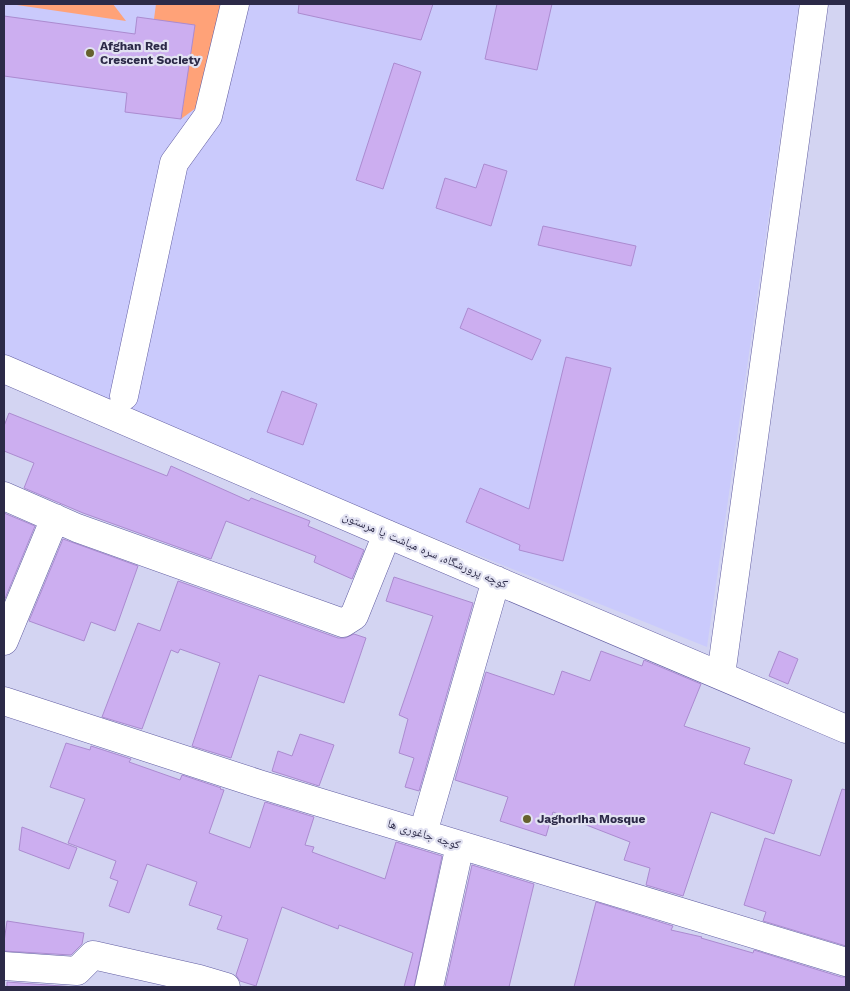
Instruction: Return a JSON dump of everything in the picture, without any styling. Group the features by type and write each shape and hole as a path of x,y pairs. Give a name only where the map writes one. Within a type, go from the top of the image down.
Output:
{"street":[{"path":"124,396 174,163 208,116 235,4"},
{"path":"721,675 814,4"},
{"name":"کوچه پرورشگاه، سره میاشت یا مرستون","path":"4,369 846,729"},
{"path":"4,496 86,531 343,623 354,616 387,534"},
{"path":"4,641 55,518"},
{"path":"423,834 496,580"},
{"name":"کوچه جاغوری ها","path":"4,701 260,784 846,962"},
{"path":"429,987 460,845"},
{"path":"4,966 77,971 93,955 199,978 226,987"}],"shaded area":[{"path":"4,4 799,4 707,647 118,411 4,359"},
{"path":"10,4 113,4 126,21"},
{"path":"156,4 220,4 204,102 181,119 186,86 154,19"}],"building":[{"path":"299,4 433,4 421,40 298,13"},
{"path":"497,4 552,4 537,70 485,59"},
{"path":"4,16 135,34 137,17 195,25 181,119 125,112 127,93 4,76"},
{"path":"394,63 421,72 383,189 356,180"},
{"path":"484,164 507,171 491,226 436,208 445,178 476,188"},
{"path":"543,226 636,246 631,266 538,245"},
{"path":"468,308 541,340 532,360 460,328"},
{"path":"566,357 611,368 563,561 519,550 520,545 466,522 480,488 529,509"},
{"path":"282,391 317,404 303,445 267,432"},
{"path":"9,413 167,476 171,466 249,501 251,498 310,521 308,526 364,550 352,579 314,562 316,556 226,521 211,559 83,513 24,488 34,463 4,451 4,426"},
{"path":"4,513 35,526 4,601"},
{"path":"63,539 138,566 115,631 91,622 84,641 29,621"},
{"path":"394,577 473,603 419,791 405,787 414,758 399,753 408,719 399,715 433,616 386,601"},
{"path":"178,581 338,638 345,638 354,634 366,638 344,703 259,675 231,758 192,746 220,663 180,649 178,653 171,650 142,729 102,717 138,623 160,631"},
{"path":"601,651 642,666 644,660 701,684 684,726 750,748 744,764 792,780 774,834 711,812 683,896 646,885 650,868 624,860 630,842 553,812 546,836 500,821 508,797 455,780 486,672 554,695 562,671 590,681"},
{"path":"779,651 798,659 788,684 769,676"},
{"path":"300,734 334,745 319,786 272,771 278,751 292,756"},
{"path":"66,743 90,750 91,746 131,759 129,762 180,780 182,775 221,788 224,790 209,833 250,848 265,802 314,817 305,845 314,847 312,852 385,879 396,842 442,856 414,987 404,987 413,953 339,925 338,929 282,907 256,986 240,981 236,975 248,939 217,929 222,916 189,905 197,882 147,864 129,913 109,906 118,881 110,878 116,861 68,843 85,799 50,787"},
{"path":"842,789 846,790 846,946 763,921 766,912 744,905 765,838 820,856"},
{"path":"22,827 77,848 69,869 19,850"},
{"path":"472,865 534,884 509,987 445,987"},
{"path":"596,902 673,926 671,930 702,937 753,953 754,950 846,977 846,987 574,987"},
{"path":"7,921 84,933 82,944 71,955 4,951"},
{"path":"7,982 75,987 7,987"}],"place":[{"name":"Afghan Red Crescent Society","path":"90,53"},
{"name":"Jaghoriha Mosque","path":"527,819"}]}
